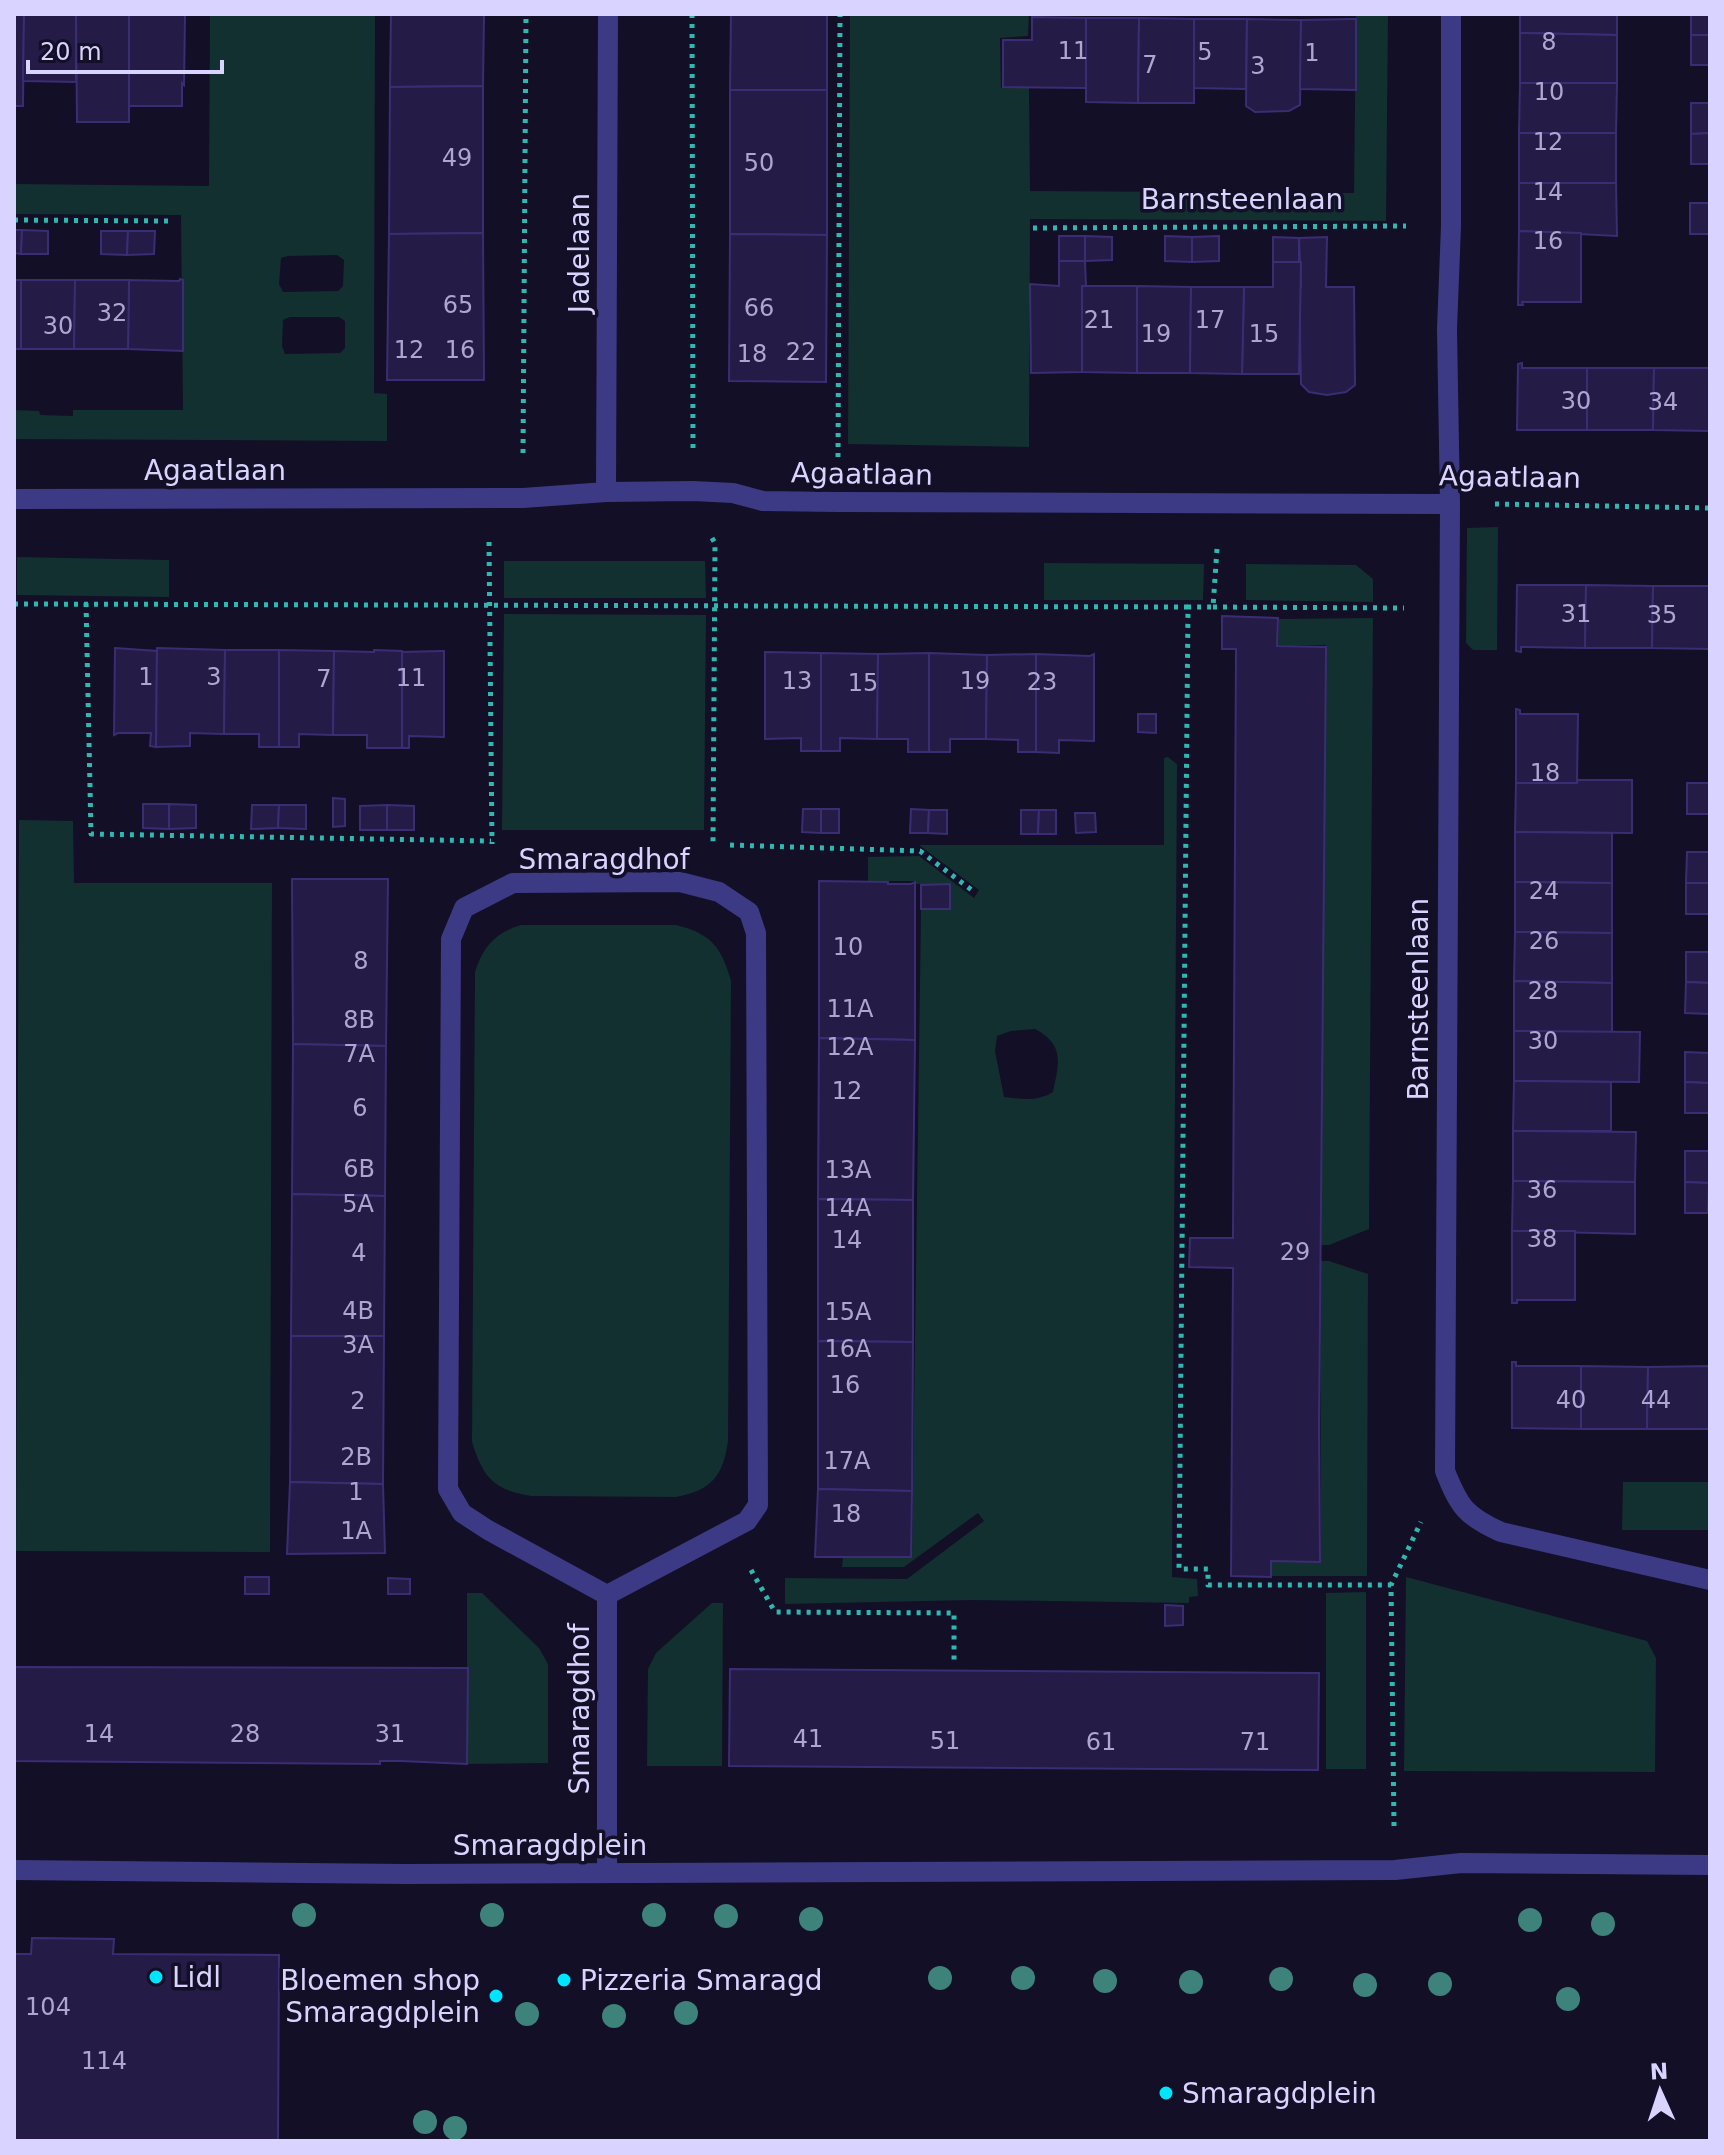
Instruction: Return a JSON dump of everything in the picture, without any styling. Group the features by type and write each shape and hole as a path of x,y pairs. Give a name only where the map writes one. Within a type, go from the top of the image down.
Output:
{"street":[{"name":"Jadelaan","path":"606,492 608,14"},
{"name":"Barnsteenlaan","path":"1451,14 1451,226 1447,329 1450,504 1445,1471 1456,1497 1474,1520 1501,1532 1710,1580"},
{"name":"Agaatlaan","path":"14,499 523,498 606,492 693,491 733,493 763,501 1450,504"},
{"name":"Smaragdhof","path":"680,882 719,892 749,912 756,933 758,1505 747,1521 607,1595 462,1513 448,1489 451,939 464,908 513,883 680,882"},
{"name":"Smaragdhof","path":"607,1595 607,1872"},
{"name":"Smaragdplein","path":"14,1870 406,1874 1395,1870 1461,1863 1710,1865"}],"path":[{"path":"523,498 526,14"},
{"path":"692,14 693,491 715,543 713,845 719,892"},
{"path":"838,502 840,14"},
{"path":"14,220 172,221"},
{"name":"Barnsteenlaan","path":"1033,228 1451,226"},
{"path":"487,497 491,604 492,892"},
{"path":"1213,607 1220,504"},
{"name":"Agaatlaan","path":"1450,504 1710,508"},
{"path":"86,603 91,834 492,841"},
{"path":"14,604 1449,608"},
{"path":"1188,607 1179,1569 1208,1569 1208,1585 1391,1585"},
{"path":"713,845 920,851 973,891"},
{"path":"1395,1870 1391,1585 1445,1471"},
{"path":"729,1531 775,1612 954,1613 954,1662"}],"green space":[{"path":"210,14 375,14 374,393 387,394 387,441 14,439 14,410 73,416 73,410 183,410 181,215 14,214 14,184 209,186","holes":["337,255 344,260 343,286 338,291 283,292 279,284 281,258","290,317 339,317 345,321 345,348 340,353 285,354 282,346 283,320"]},
{"path":"850,14 1029,14 1028,36 1000,38 1001,88 1029,88 1030,191 1354,193 1356,14 1388,14 1386,221 1030,219 1029,447 848,444"},
{"path":"1498,527 1497,650 1473,650 1466,643 1467,528"},
{"path":"17,557 169,560 169,597 17,595"},
{"path":"504,561 705,561 706,598 504,598"},
{"path":"1044,563 1204,564 1203,600 1044,600"},
{"path":"1246,564 1356,565 1373,579 1373,602 1246,600"},
{"path":"504,614 706,615 704,830 502,830"},
{"path":"1373,618 1369,1229 1329,1245 1321,1245 1326,645 1278,645 1279,619"},
{"path":"1168,757 1177,764 1172,1577 1197,1579 1198,1596 1189,1597 1189,1603 972,1600 785,1604 785,1578 907,1579 984,1521 978,1513 904,1567 842,1567 843,1557 912,1558 921,910 951,909 950,884 868,881 868,857 919,856 974,898 979,890 919,845 1164,845 1164,758","holes":["1035,1029 1045,1035 1058,1056 1053,1092 1035,1099 1004,1097 995,1051 997,1036"]},
{"path":"19,820 73,821 74,883 272,883 270,1552 16,1551"},
{"path":"521,925 676,925 698,933 713,944 723,959 731,981 728,1441 723,1464 714,1480 688,1494 676,1497 531,1496 518,1493 492,1480 481,1465 472,1442 475,972 491,942"},
{"path":"1320,1261 1368,1274 1367,1576 1271,1576 1272,1561 1321,1561"},
{"path":"1623,1482 1710,1482 1710,1530 1622,1530"},
{"path":"1406,1577 1647,1641 1656,1658 1655,1772 1404,1771"},
{"path":"1366,1592 1366,1769 1326,1769 1326,1593"},
{"path":"467,1593 482,1593 539,1648 548,1664 548,1763 467,1764"},
{"path":"712,1603 723,1603 722,1766 647,1766 648,1669 656,1653"}],"building":[{"path":"14,14 24,14 23,106 14,106"},
{"path":"24,14 76,14 76,82 23,81"},
{"path":"76,14 129,14 129,122 77,122"},
{"path":"129,14 185,14 182,106 129,106"},
{"path":"391,14 484,14 483,86 390,87"},
{"path":"731,14 827,14 827,90 730,90"},
{"path":"1520,14 1617,14 1617,35 1520,33"},
{"path":"1691,14 1710,14 1710,35 1691,35"},
{"path":"1032,17 1086,18 1086,88 1003,87 1003,40 1032,40"},
{"path":"1086,18 1139,18 1138,103 1086,102"},
{"path":"1139,18 1194,19 1194,103 1138,103"},
{"path":"1194,19 1247,19 1246,89 1194,88"},
{"path":"1247,19 1301,20 1300,105 1289,111 1255,112 1246,106"},
{"path":"1356,19 1356,90 1300,89 1301,20"},
{"path":"1520,33 1617,35 1617,83 1520,83"},
{"path":"1691,35 1710,35 1710,65 1691,65"},
{"path":"1520,83 1617,83 1616,133 1519,133"},
{"path":"483,86 483,233 389,234 390,87"},
{"path":"730,90 827,90 827,235 730,234"},
{"path":"1691,103 1710,103 1710,133 1691,134"},
{"path":"1519,133 1616,133 1616,183 1519,183"},
{"path":"1710,133 1710,164 1691,164 1691,134"},
{"path":"1519,183 1616,183 1617,236 1519,231"},
{"path":"1690,203 1710,203 1710,234 1690,234"},
{"path":"14,230 22,230 21,254 14,253"},
{"path":"22,230 48,231 48,254 21,254"},
{"path":"101,231 128,231 127,255 101,254"},
{"path":"128,231 155,231 154,254 127,255"},
{"path":"1519,231 1581,233 1581,302 1522,302 1523,305 1518,305"},
{"path":"483,233 484,380 387,380 389,234"},
{"path":"730,234 827,235 826,382 729,381"},
{"path":"1059,236 1085,236 1085,261 1059,261"},
{"path":"1085,236 1112,237 1112,260 1085,261"},
{"path":"1165,236 1192,237 1192,262 1165,261"},
{"path":"1219,236 1219,261 1192,262 1192,237"},
{"path":"1273,237 1299,238 1299,262 1273,262"},
{"path":"1327,237 1326,287 1354,287 1355,385 1346,392 1327,395 1309,392 1301,384 1299,238"},
{"path":"1059,261 1085,261 1082,372 1031,373 1030,284 1059,286"},
{"path":"1273,262 1301,262 1299,374 1242,374 1244,287 1273,287"},
{"path":"14,280 21,280 21,349 14,349"},
{"path":"21,280 75,280 74,349 21,349"},
{"path":"75,280 129,280 128,349 74,349"},
{"path":"129,280 183,280 183,351 128,349"},
{"path":"1082,286 1137,286 1137,373 1082,372"},
{"path":"1137,286 1191,287 1190,373 1137,373"},
{"path":"1191,287 1244,287 1242,374 1190,373"},
{"path":"1522,363 1522,368 1587,368 1587,430 1517,430 1518,364"},
{"path":"1587,368 1654,368 1653,430 1587,430"},
{"path":"1654,368 1710,368 1710,431 1653,430"},
{"path":"1517,585 1586,585 1585,648 1521,647 1521,652 1516,651"},
{"path":"1586,585 1653,586 1652,648 1585,648"},
{"path":"1653,586 1710,586 1710,649 1652,648"},
{"path":"1222,616 1278,618 1277,646 1326,647 1320,1562 1271,1561 1271,1577 1231,1576 1233,1268 1189,1267 1190,1238 1233,1238 1236,649 1222,649"},
{"path":"115,648 157,651 156,747 150,746 151,733 114,735"},
{"path":"157,648 225,650 224,734 190,733 190,746 156,747"},
{"path":"225,650 279,650 279,747 259,747 259,734 224,734"},
{"path":"279,650 334,651 333,735 299,734 299,747 279,747"},
{"path":"334,651 402,651 402,748 367,748 367,735 333,735"},
{"path":"444,651 444,737 409,736 409,748 402,748 402,652"},
{"path":"765,652 821,653 821,751 801,751 801,738 765,739"},
{"path":"821,653 878,654 877,739 840,738 840,751 821,751"},
{"path":"929,653 987,655 986,739 950,739 950,752 929,752"},
{"path":"929,653 929,752 908,752 908,739 877,739 878,654"},
{"path":"1036,654 1094,654 1094,741 1059,740 1059,753 1036,752"},
{"path":"1036,654 1036,752 1018,752 1018,740 986,739 987,655"},
{"path":"1516,709 1520,710 1520,714 1578,714 1577,783 1516,783"},
{"path":"1138,714 1156,714 1156,733 1138,732"},
{"path":"1578,780 1632,780 1632,833 1515,832 1516,783 1577,783"},
{"path":"1687,783 1710,783 1710,814 1687,814"},
{"path":"333,798 345,799 345,826 333,827"},
{"path":"143,804 169,804 169,829 143,828"},
{"path":"169,804 196,805 196,828 169,829"},
{"path":"252,805 279,805 278,828 251,829"},
{"path":"279,805 306,805 306,829 278,828"},
{"path":"387,805 414,806 414,830 387,830"},
{"path":"387,805 387,830 360,830 360,806"},
{"path":"803,809 821,809 821,833 802,832"},
{"path":"821,809 839,809 839,833 821,833"},
{"path":"911,809 929,810 928,833 910,833"},
{"path":"929,810 947,810 947,834 928,833"},
{"path":"1021,810 1039,810 1038,834 1021,834"},
{"path":"1039,810 1056,810 1056,834 1038,834"},
{"path":"1075,813 1095,813 1096,832 1076,833"},
{"path":"1515,832 1612,833 1612,883 1515,882"},
{"path":"1687,852 1710,852 1710,883 1686,883"},
{"path":"292,879 388,879 386,1046 293,1044"},
{"path":"819,881 915,882 915,1040 819,1038"},
{"path":"1515,882 1612,883 1612,933 1515,932"},
{"path":"1686,883 1710,883 1710,914 1686,914"},
{"path":"950,884 950,909 921,909 921,885"},
{"path":"1515,932 1612,933 1612,983 1514,981"},
{"path":"1686,952 1709,952 1710,983 1686,982"},
{"path":"1514,981 1612,983 1612,1033 1514,1031"},
{"path":"1686,982 1710,983 1709,1014 1685,1013"},
{"path":"1514,1031 1640,1032 1639,1082 1514,1081"},
{"path":"819,1038 915,1040 913,1200 818,1199"},
{"path":"293,1044 386,1046 385,1196 292,1194"},
{"path":"1685,1052 1709,1053 1709,1083 1685,1082"},
{"path":"1514,1081 1611,1082 1611,1131 1513,1131"},
{"path":"1685,1082 1709,1083 1709,1113 1685,1113"},
{"path":"1513,1131 1636,1132 1635,1182 1513,1181"},
{"path":"1685,1151 1709,1151 1709,1183 1685,1182"},
{"path":"1513,1181 1635,1182 1635,1234 1512,1231"},
{"path":"1685,1182 1709,1183 1708,1213 1685,1213"},
{"path":"292,1194 385,1196 384,1336 291,1336"},
{"path":"818,1199 913,1200 913,1342 818,1341"},
{"path":"1512,1231 1575,1231 1575,1300 1517,1300 1517,1303 1512,1303"},
{"path":"291,1336 384,1336 383,1484 290,1482"},
{"path":"818,1341 913,1342 912,1491 818,1489"},
{"path":"1512,1362 1516,1362 1516,1366 1581,1366 1581,1429 1512,1428"},
{"path":"1581,1366 1648,1367 1647,1429 1581,1429"},
{"path":"1710,1366 1710,1429 1647,1429 1648,1367"},
{"path":"290,1482 383,1484 385,1553 287,1554"},
{"path":"818,1489 912,1491 911,1557 815,1557"},
{"path":"245,1577 269,1577 269,1594 245,1594"},
{"path":"388,1578 410,1579 410,1594 388,1594"},
{"path":"1165,1605 1183,1606 1183,1625 1165,1626"},
{"path":"14,1667 468,1668 467,1764 401,1761 380,1761 380,1764 14,1761"},
{"path":"730,1669 1319,1673 1318,1770 729,1766"},
{"path":"32,1938 114,1939 113,1954 279,1955 278,2141 14,2141 14,1954 31,1954"}],"place":[{"name":"Lidl","path":"156,1977"},
{"name":"Pizzeria Smaragd","path":"564,1980"},
{"name":"Bloemen shop Smaragdplein","path":"496,1996"},
{"name":"Smaragdplein","path":"1166,2093"}]}
